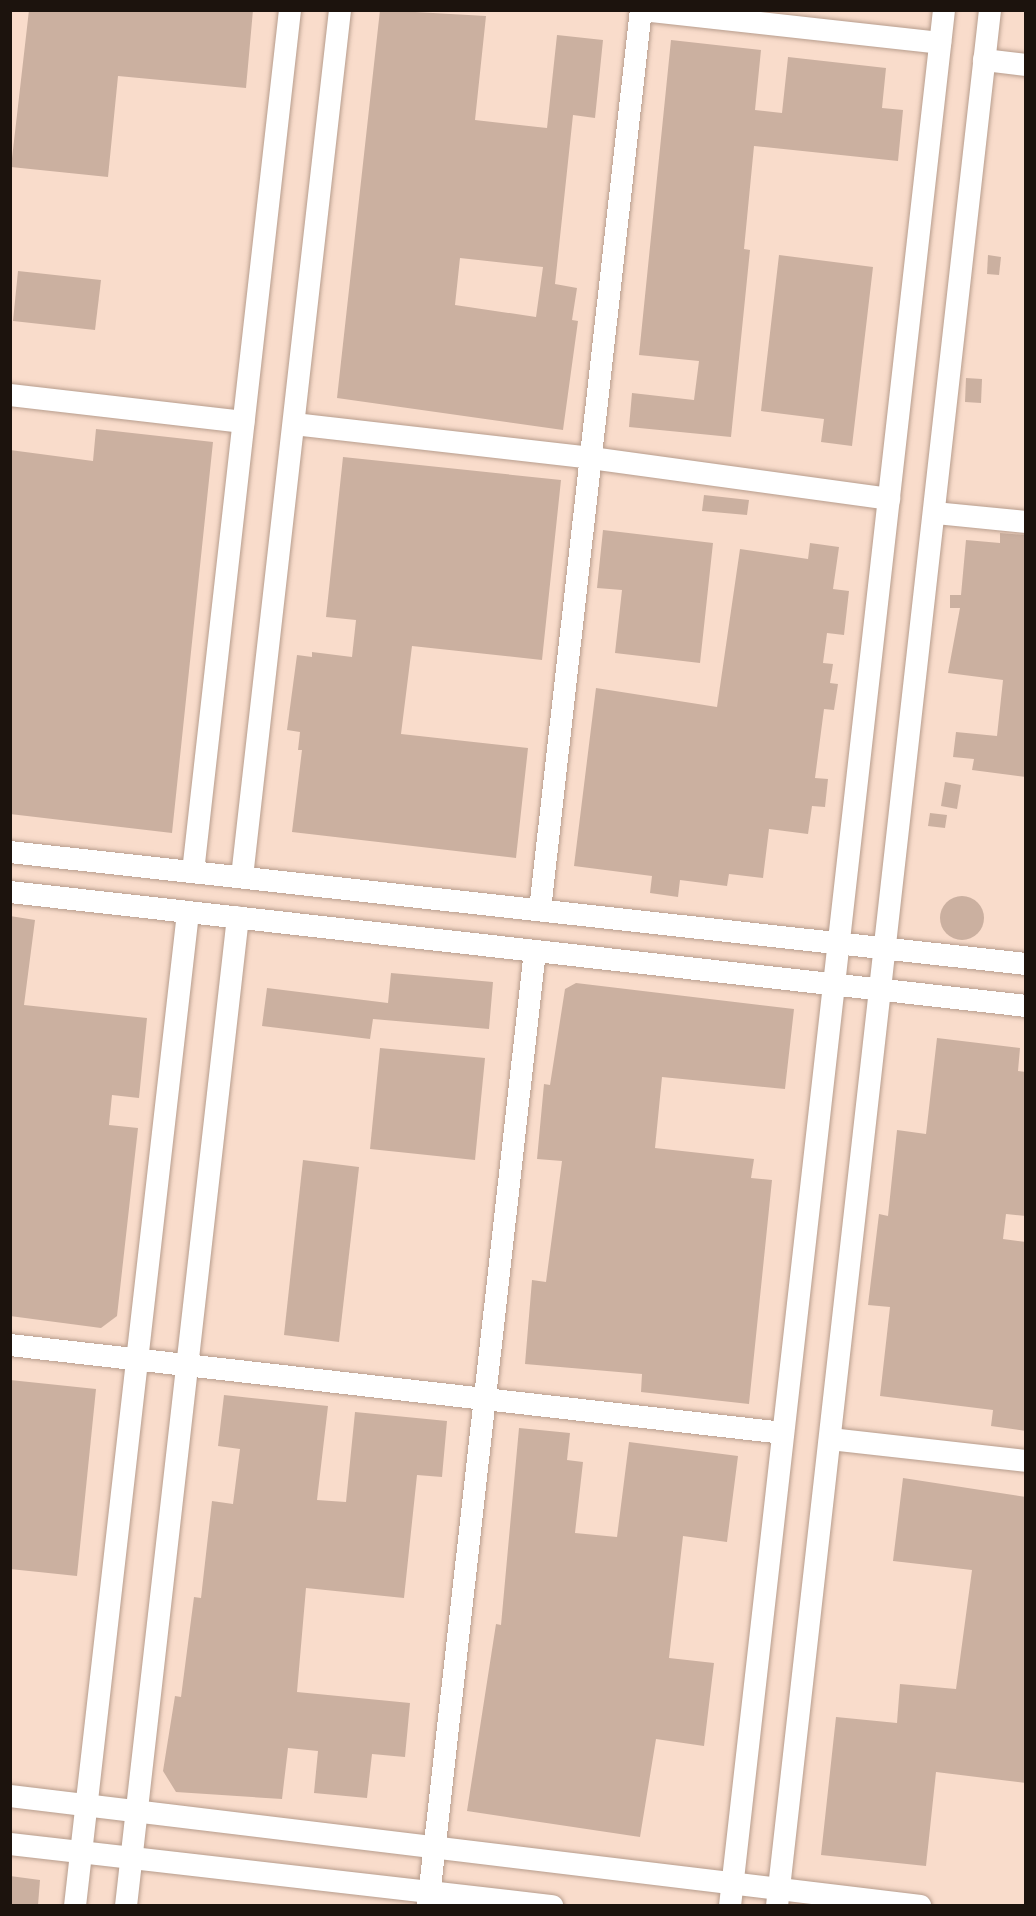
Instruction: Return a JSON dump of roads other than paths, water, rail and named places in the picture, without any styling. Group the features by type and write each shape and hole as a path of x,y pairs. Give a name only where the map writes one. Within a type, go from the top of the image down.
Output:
{"street":[{"path":"192,872 290,10"},
{"path":"242,877 340,10"},
{"path":"540,910 642,10 940,43"},
{"path":"731,1895 944,10"},
{"path":"778,1898 990,10"},
{"path":"984,60 1026,65"},
{"path":"10,395 243,422"},
{"path":"294,424 591,458 889,499"},
{"path":"935,513 1026,522"},
{"path":"10,852 1026,964"},
{"path":"10,892 1026,1006"},
{"path":"75,1905 188,912"},
{"path":"126,1905 238,917"},
{"path":"429,1899 535,951"},
{"path":"10,1346 783,1434"},
{"path":"830,1439 1026,1461"},
{"path":"10,1796 435,1844 731,1895 920,1905"},
{"path":"10,1844 131,1858 429,1899 552,1905"}]}
